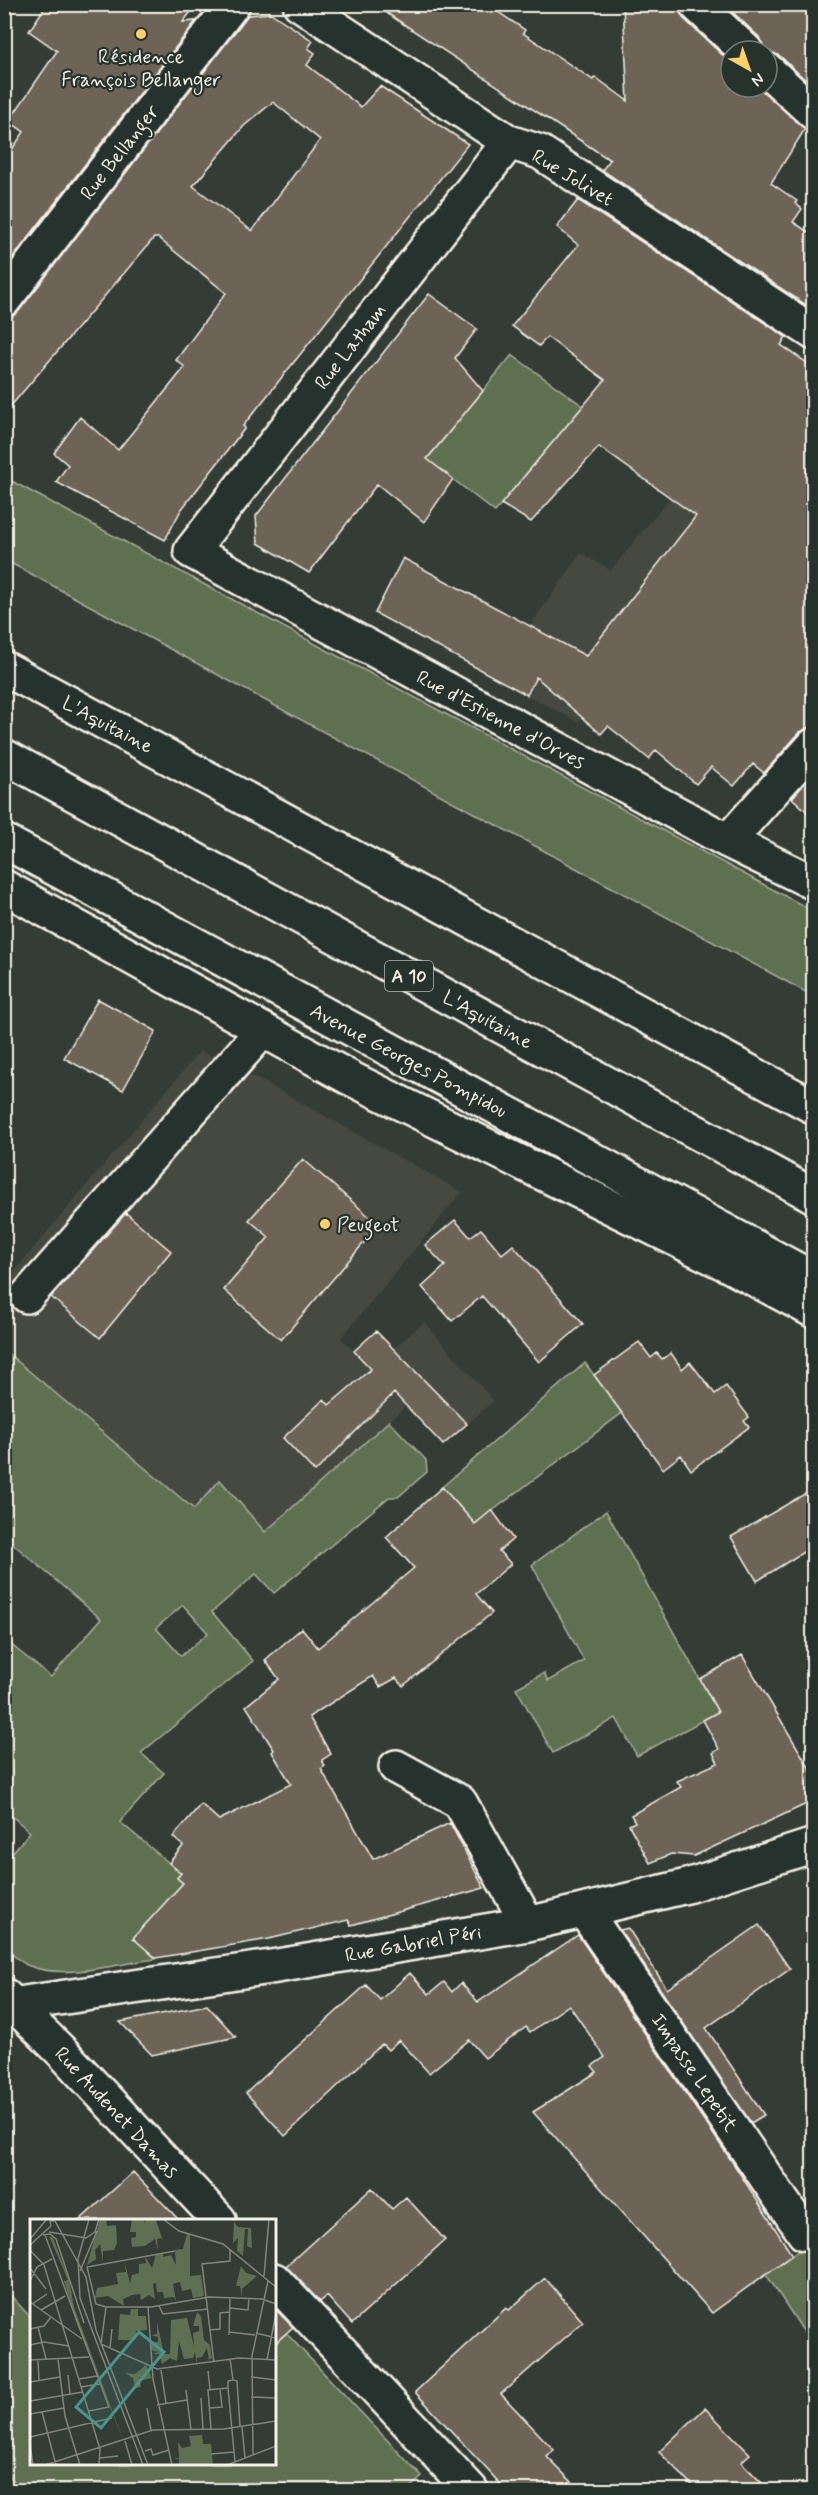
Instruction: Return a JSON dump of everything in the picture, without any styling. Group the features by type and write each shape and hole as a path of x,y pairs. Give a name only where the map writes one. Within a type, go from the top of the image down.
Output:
{"main road":[{"name":"Rue Bellanger","path":"4,300 233,4"},
{"name":"Rue Jolivet","path":"300,4 509,142 540,152 813,333"},
{"path":"696,4 733,39"},
{"path":"779,81 813,113"},
{"name":"Rue Latham","path":"191,551 509,142"},
{"name":"Rue d'Estienne d'Orves","path":"191,551 728,841 813,883"},
{"name":"L'Aquitaine","path":"4,668 813,1107"},
{"path":"728,841 813,745"},
{"name":"L'Aquitaine","path":"4,756 813,1197"},
{"name":"Avenue Georges Pompidou","path":"4,841 813,1279"},
{"name":"Avenue Georges Pompidou","path":"4,887 350,1078 730,1266 813,1311"},
{"path":"27,1296 263,1030"},
{"path":"396,1767 460,1802 528,1923"},
{"name":"Rue Gabriel Péri","path":"8,2002 271,1967 585,1912 687,1886 813,1845"},
{"name":"Impasse Lepetit","path":"585,1912 804,2233"},
{"name":"Rue Audenet Damas","path":"8,2002 218,2219"},
{"path":"276,2282 471,2490"}],"shaded area":[{"path":"685,480 738,519 578,722 527,695 554,639 530,626 581,553 611,570"},
{"path":"200,1051 267,1084 462,1192 341,1338 370,1369 424,1322 494,1401 443,1445 406,1406 265,1532 194,1510 5,1351 5,1282"}],"green space":[{"path":"512,355 583,406 495,512 427,459"},
{"path":"4,477 813,911 813,996 5,560"},
{"path":"5,1351 194,1509 220,1480 265,1532 389,1421 426,1460 427,1472 398,1497 389,1497 274,1593 256,1574 212,1612 253,1661 141,1753 164,1773 120,1822 181,1873 177,1878 184,1884 134,1938 156,1959 91,1970 41,1970 27,1965 5,1948 5,1861 30,1832 5,1810 4,1639 51,1677 101,1619 5,1537","holes":["183,1605 208,1633 181,1656 156,1628"]},
{"path":"585,1363 622,1413 475,1524 442,1487"},
{"path":"606,1511 718,1712 637,1756 616,1718 553,1753 516,1688 544,1673 548,1681 584,1661 532,1565"},
{"path":"813,2240 813,2346 766,2274"},
{"path":"5,2289 30,2317 30,2465 276,2465 276,2343 286,2333 422,2477 407,2490 22,2490 5,2471"}],"building":[{"path":"47,4 197,4 183,22 196,21 4,269 4,161 24,132 9,121 57,51 29,31"},
{"path":"373,4 486,4 525,30 523,33 593,80 595,77 628,101 623,4 678,4 683,18 719,52 719,99 771,99 805,129 771,183 797,201 795,203 802,209 793,222 813,235 813,292 806,305 602,170 610,160"},
{"path":"724,4 813,4 813,87 779,56 779,39 760,39"},
{"path":"271,13 313,41 308,48 315,53 307,65 361,107 380,86 468,144 243,426 245,428 181,510 165,540 56,482 68,465 54,453 80,417 118,450 185,367 176,360 226,293 158,238 154,238 4,414 4,318 19,311 248,15","holes":["273,102 320,140 252,231 193,186 244,126"]},
{"path":"578,200 786,337 781,345 813,367 813,727 800,732 764,773 753,764 734,786 711,767 696,784 656,750 649,759 608,726 601,734 536,677 527,695 375,613 403,558 586,656 696,516 599,447 531,522 501,504 605,380 547,337 539,346 512,326 578,245 557,227"},
{"path":"429,294 477,329 455,358 483,391 427,459 453,479 424,522 377,484 309,573 258,543 256,516"},
{"path":"813,774 813,817 792,798"},
{"path":"98,999 156,1031 123,1090 64,1058"},
{"path":"303,1159 379,1225 281,1340 224,1290 269,1237 249,1220"},
{"path":"126,1213 171,1251 100,1338 51,1297"},
{"path":"455,1220 470,1237 481,1229 502,1254 513,1245 583,1324 539,1362 482,1296 452,1321 422,1287 445,1266 425,1245"},
{"path":"376,1331 467,1424 443,1445 394,1393 315,1472 283,1438 324,1399 329,1405 371,1369 354,1351"},
{"path":"639,1342 651,1358 657,1353 662,1359 671,1353 682,1369 690,1362 715,1394 726,1386 749,1417 744,1421 749,1427 691,1470 681,1455 663,1469 594,1375"},
{"path":"442,1487 475,1524 492,1510 513,1539 499,1551 511,1564 476,1594 492,1613 403,1686 396,1678 380,1687 373,1676 309,1717 331,1754 322,1760 325,1766 321,1769 373,1859 450,1823 484,1888 351,1925 348,1920 269,1939 156,1958 133,1938 183,1883 177,1878 181,1873 169,1863 183,1846 173,1837 201,1804 219,1820 291,1784 272,1752 274,1750 246,1706 279,1679 265,1660 302,1628 318,1648 414,1568 386,1537"},
{"path":"813,1489 813,1546 757,1581 731,1537"},
{"path":"742,1655 813,1774 813,1801 694,1856 671,1854 650,1863 629,1825 635,1822 631,1815 681,1787 677,1781 718,1763 713,1753 719,1749 703,1720 718,1712 700,1679"},
{"path":"759,1925 790,1969 706,2028 764,2115 751,2123 620,1930 628,1928 667,1989"},
{"path":"578,1935 735,2166 792,2255 712,2313 533,2112 597,2072 592,2066 605,2057 569,2005 530,2032 526,2027 485,2058 469,2040 429,2073 399,2040 388,2050 382,2044 285,2136 246,2093 366,1985 380,2000 410,1973 429,1994 444,1982 452,1992 461,1983 478,2002"},
{"path":"207,2005 236,2037 152,2055 120,2022"},
{"path":"133,2172 178,2219 81,2219"},
{"path":"372,2188 392,2209 406,2197 445,2240 352,2324 327,2296 320,2302 286,2266"},
{"path":"545,2278 583,2322 501,2394 554,2450 547,2457 580,2490 506,2490 415,2392 506,2308 509,2310"},
{"path":"276,2310 293,2327 276,2342"},
{"path":"705,2408 750,2454 741,2462 769,2490 697,2490 659,2452"}],"place":[{"name":"Résidence François Bellanger","path":"141,34"},
{"name":"Peugeot","path":"325,1224"}]}
